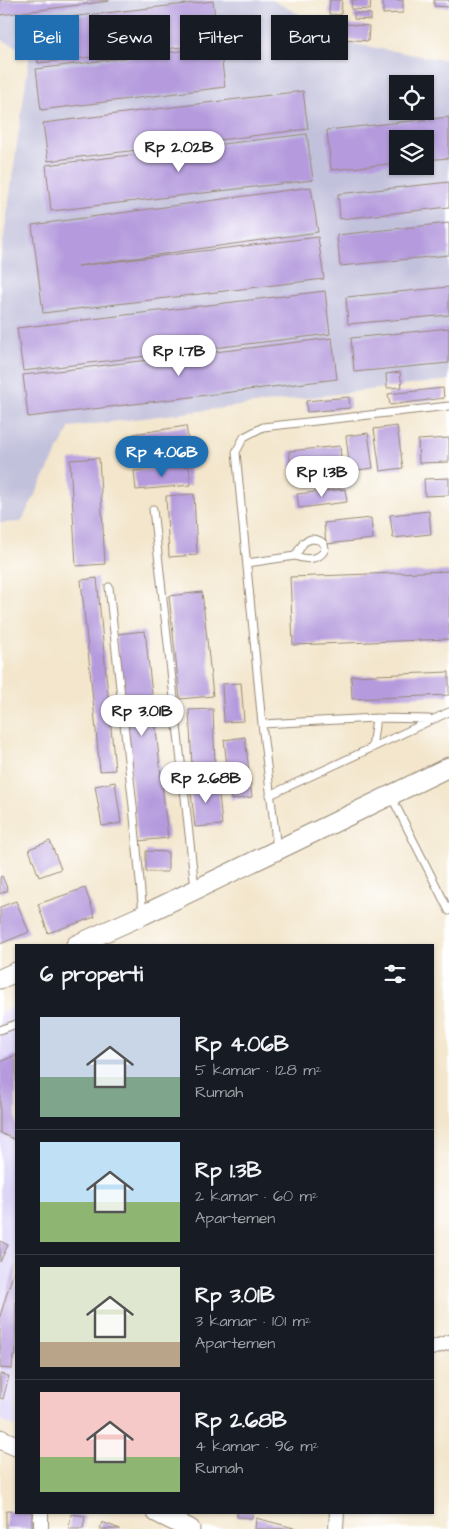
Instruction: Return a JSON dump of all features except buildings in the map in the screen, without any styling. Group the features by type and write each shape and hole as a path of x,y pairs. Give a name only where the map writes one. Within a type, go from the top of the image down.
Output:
{"main road":[{"path":"78,944 143,915 449,767"},
{"path":"0,979 15,972"},
{"path":"0,1439 15,1446"},
{"path":"160,1514 190,1529"}],"street":[{"path":"434,1347 449,1342"},
{"path":"41,1514 41,1529"},
{"path":"336,1514 336,1529"}],"lane":[{"path":"277,849 262,724 236,452 244,437 263,427 449,406"},
{"path":"153,509 195,889"},
{"path":"247,563 295,556"},
{"path":"109,587 143,915"},
{"path":"270,795 449,712"},
{"path":"262,724 376,718 432,720"},
{"path":"372,748 376,718"},
{"path":"391,796 449,911"},
{"path":"0,1030 15,1024"}],"shaded area":[{"path":"0,0 272,0 299,15 271,15 271,60 348,60 348,43 449,61 449,380 70,427 21,522 0,523 0,264 29,60 79,60 79,15 15,15 15,46 0,39"},
{"path":"15,1006 15,1427 0,1420 0,1013"}]}
